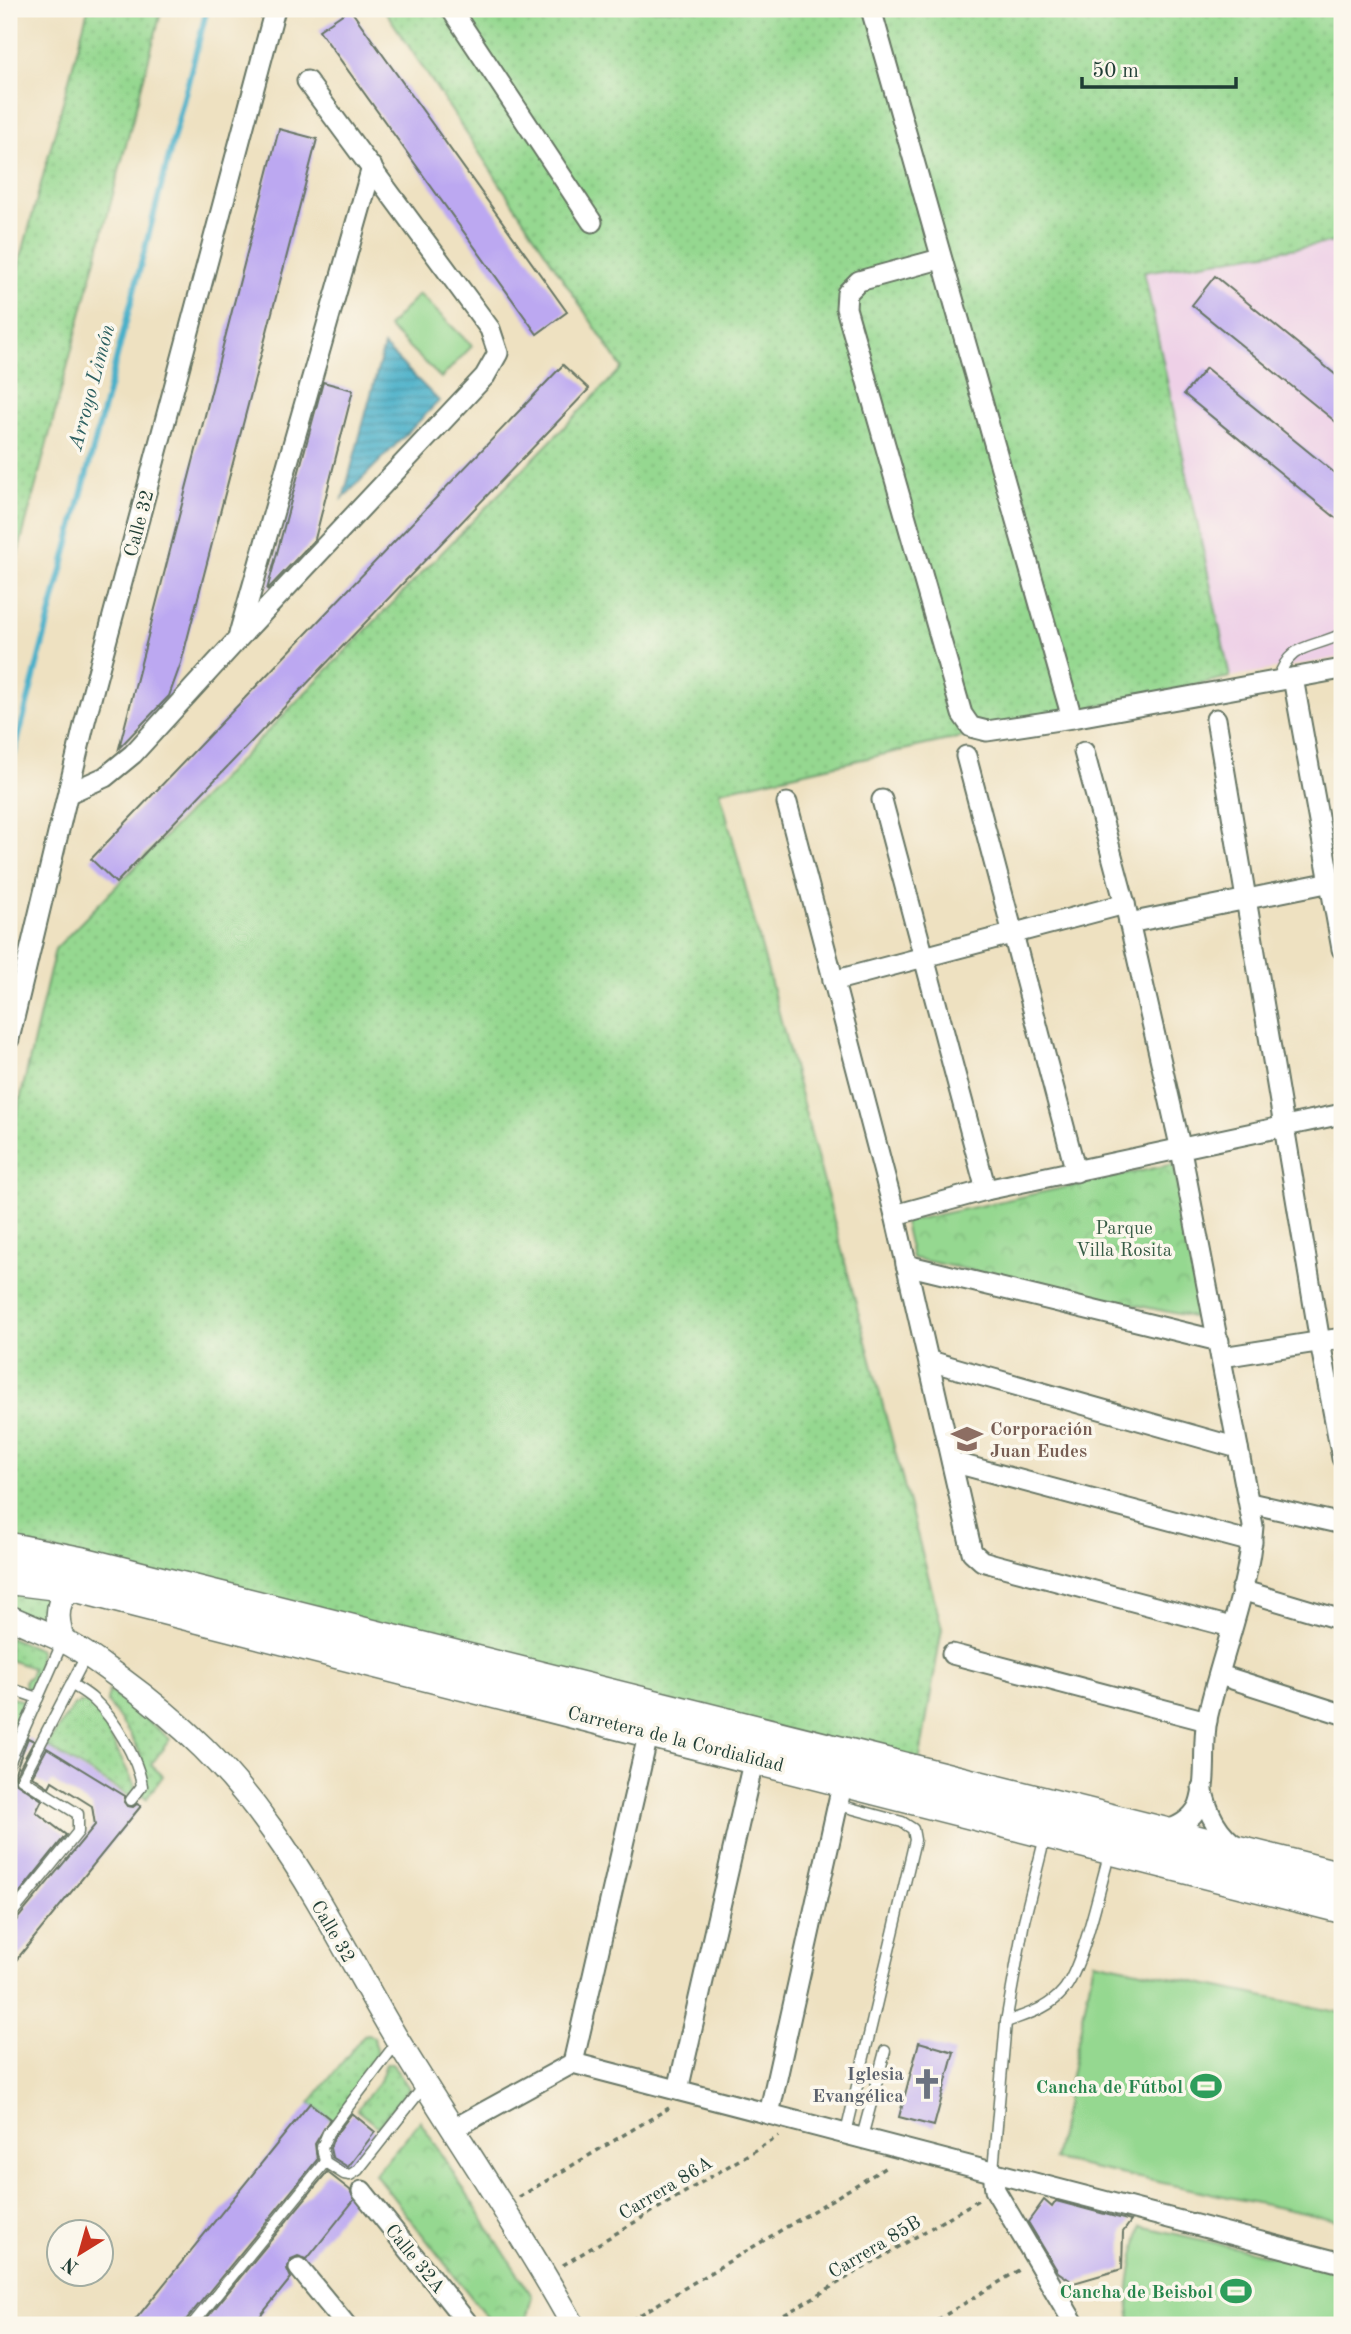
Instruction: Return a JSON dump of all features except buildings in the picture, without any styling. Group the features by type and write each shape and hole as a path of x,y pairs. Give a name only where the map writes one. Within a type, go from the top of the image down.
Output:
{"highway":[{"name":"Carretera de la Cordialidad","path":"9,1549 85,1564 1342,1878"},
{"name":"Carretera de la Cordialidad","path":"9,1578 81,1587 754,1758 841,1793 1046,1832 1342,1907"}],"street":[{"name":"Calle 32","path":"9,1039 89,708 275,9"},
{"path":"451,9 592,222"},
{"path":"871,9 1072,718"},
{"path":"69,793 105,777 133,754 485,376 498,353 490,329 307,81"},
{"path":"238,639 372,167"},
{"path":"940,259 859,281 848,293 846,308 962,713 971,727 987,731 1072,718 1342,669"},
{"path":"1286,679 1336,881 1342,949"},
{"path":"1216,719 1320,1342 1342,1458"},
{"path":"1084,752 1127,913 1181,1150 1253,1526 1241,1590 1207,1721 1199,1805 1188,1820 1172,1830 1153,1832"},
{"path":"966,756 1076,1172"},
{"path":"881,800 986,1190"},
{"path":"787,803 895,1215 972,1552 982,1560 1231,1627"},
{"path":"834,981 1012,933 1127,913 1247,899 1336,881"},
{"path":"895,1215 986,1190 1342,1114"},
{"path":"906,1265 1221,1349 1342,1338"},
{"path":"930,1361 1238,1448"},
{"path":"952,1462 1252,1542"},
{"path":"1250,1503 1342,1524"},
{"path":"63,1641 57,1623 58,1607 67,1593 81,1587"},
{"path":"1241,1590 1342,1620"},
{"name":"Calle 32","path":"9,1617 87,1654 185,1728 248,1797 274,1832 321,1907 398,2041 544,2276 565,2321"},
{"path":"952,1654 1207,1721"},
{"path":"1220,1675 1342,1714"},
{"path":"573,2063 649,1731"},
{"path":"685,2092 754,1758"},
{"path":"1202,1786 1212,1819 1233,1845 1248,1854"},
{"path":"769,2114 841,1793"},
{"path":"453,2129 573,2063 912,2151 994,2181 1342,2263"},
{"path":"994,2181 1035,2259 1075,2325"},
{"name":"Calle 32A","path":"362,2191 469,2325"},
{"path":"299,2268 346,2325"}],"lane":[{"path":"1286,679 1282,666 1294,652 1342,634"},
{"path":"9,1763 63,1641"},
{"path":"9,1917 78,1832 78,1814 22,1779 87,1654"},
{"path":"71,1684 94,1700 120,1733 141,1775 142,1786 131,1800"},
{"path":"9,1688 38,1698"},
{"path":"841,1793 902,1822 913,1829 915,1840 854,2135"},
{"path":"994,2181 1006,2022 1024,1921 1046,1832"},
{"path":"1006,2022 1044,2008 1064,1991 1077,1967 1111,1849"},
{"path":"398,2041 328,2133 322,2147 325,2162 344,2174 351,2175 358,2170 426,2084"},
{"path":"854,2135 885,2051"},
{"path":"192,2325 325,2162"}],"path":[{"path":"501,2208 685,2092"},
{"name":"Carrera 86A","path":"544,2276 802,2122"},
{"path":"623,2325 912,2151"},
{"name":"Carrera 85B","path":"767,2325 994,2181"},
{"path":"929,2325 1035,2259"}],"shaded area":[{"path":"1342,239 1342,657 1230,677 1144,272"}],"green space":[{"path":"88,9 162,9 9,587 9,302"},
{"path":"384,9 1342,9 1342,241 1144,272 1230,677 720,791 942,1628 919,1763 9,1540 9,1148 55,949 622,368"},
{"path":"419,294 472,346 441,378 388,327"},
{"name":"Parque Villa Rosita","path":"1174,1164 1202,1319 912,1258 904,1222"},
{"path":"9,1584 52,1596 46,1609 49,1624 9,1613"},
{"path":"9,1637 40,1650 37,1686 31,1692 25,1687 24,1681 33,1668 9,1660"},
{"path":"109,1690 170,1739 151,1765 163,1776 146,1799 142,1796 145,1782 141,1757 130,1734 107,1701"},
{"path":"9,1696 23,1701 27,1708 16,1733 9,1732"},
{"path":"85,1702 98,1713 134,1784 135,1788 129,1796 46,1746 74,1705"},
{"name":"Cancha de Fútbol","path":"1094,1961 1342,2013 1342,2221 1054,2160"},
{"path":"364,2035 374,2037 377,2056 374,2065 334,2122 310,2103"},
{"path":"386,2064 392,2064 409,2088 378,2127 357,2110 380,2081"},
{"path":"420,2121 532,2296 527,2316 535,2325 493,2325 375,2174"},
{"name":"Cancha de Beisbol","path":"1141,2226 1342,2272 1342,2325 1132,2325 1129,2288"}],"water":[{"path":"384,346 439,401 343,498"}],"waterway":[{"name":"Arroyo Limón","path":"9,774 207,9"}],"place":[{"name":"Corporación Juan Eudes","path":"967,1439"},
{"name":"Iglesia Evangélica","path":"927,2084"},
{"name":"Cancha de Fútbol","path":"1206,2086"},
{"name":"Cancha de Beisbol","path":"1236,2291"}]}
